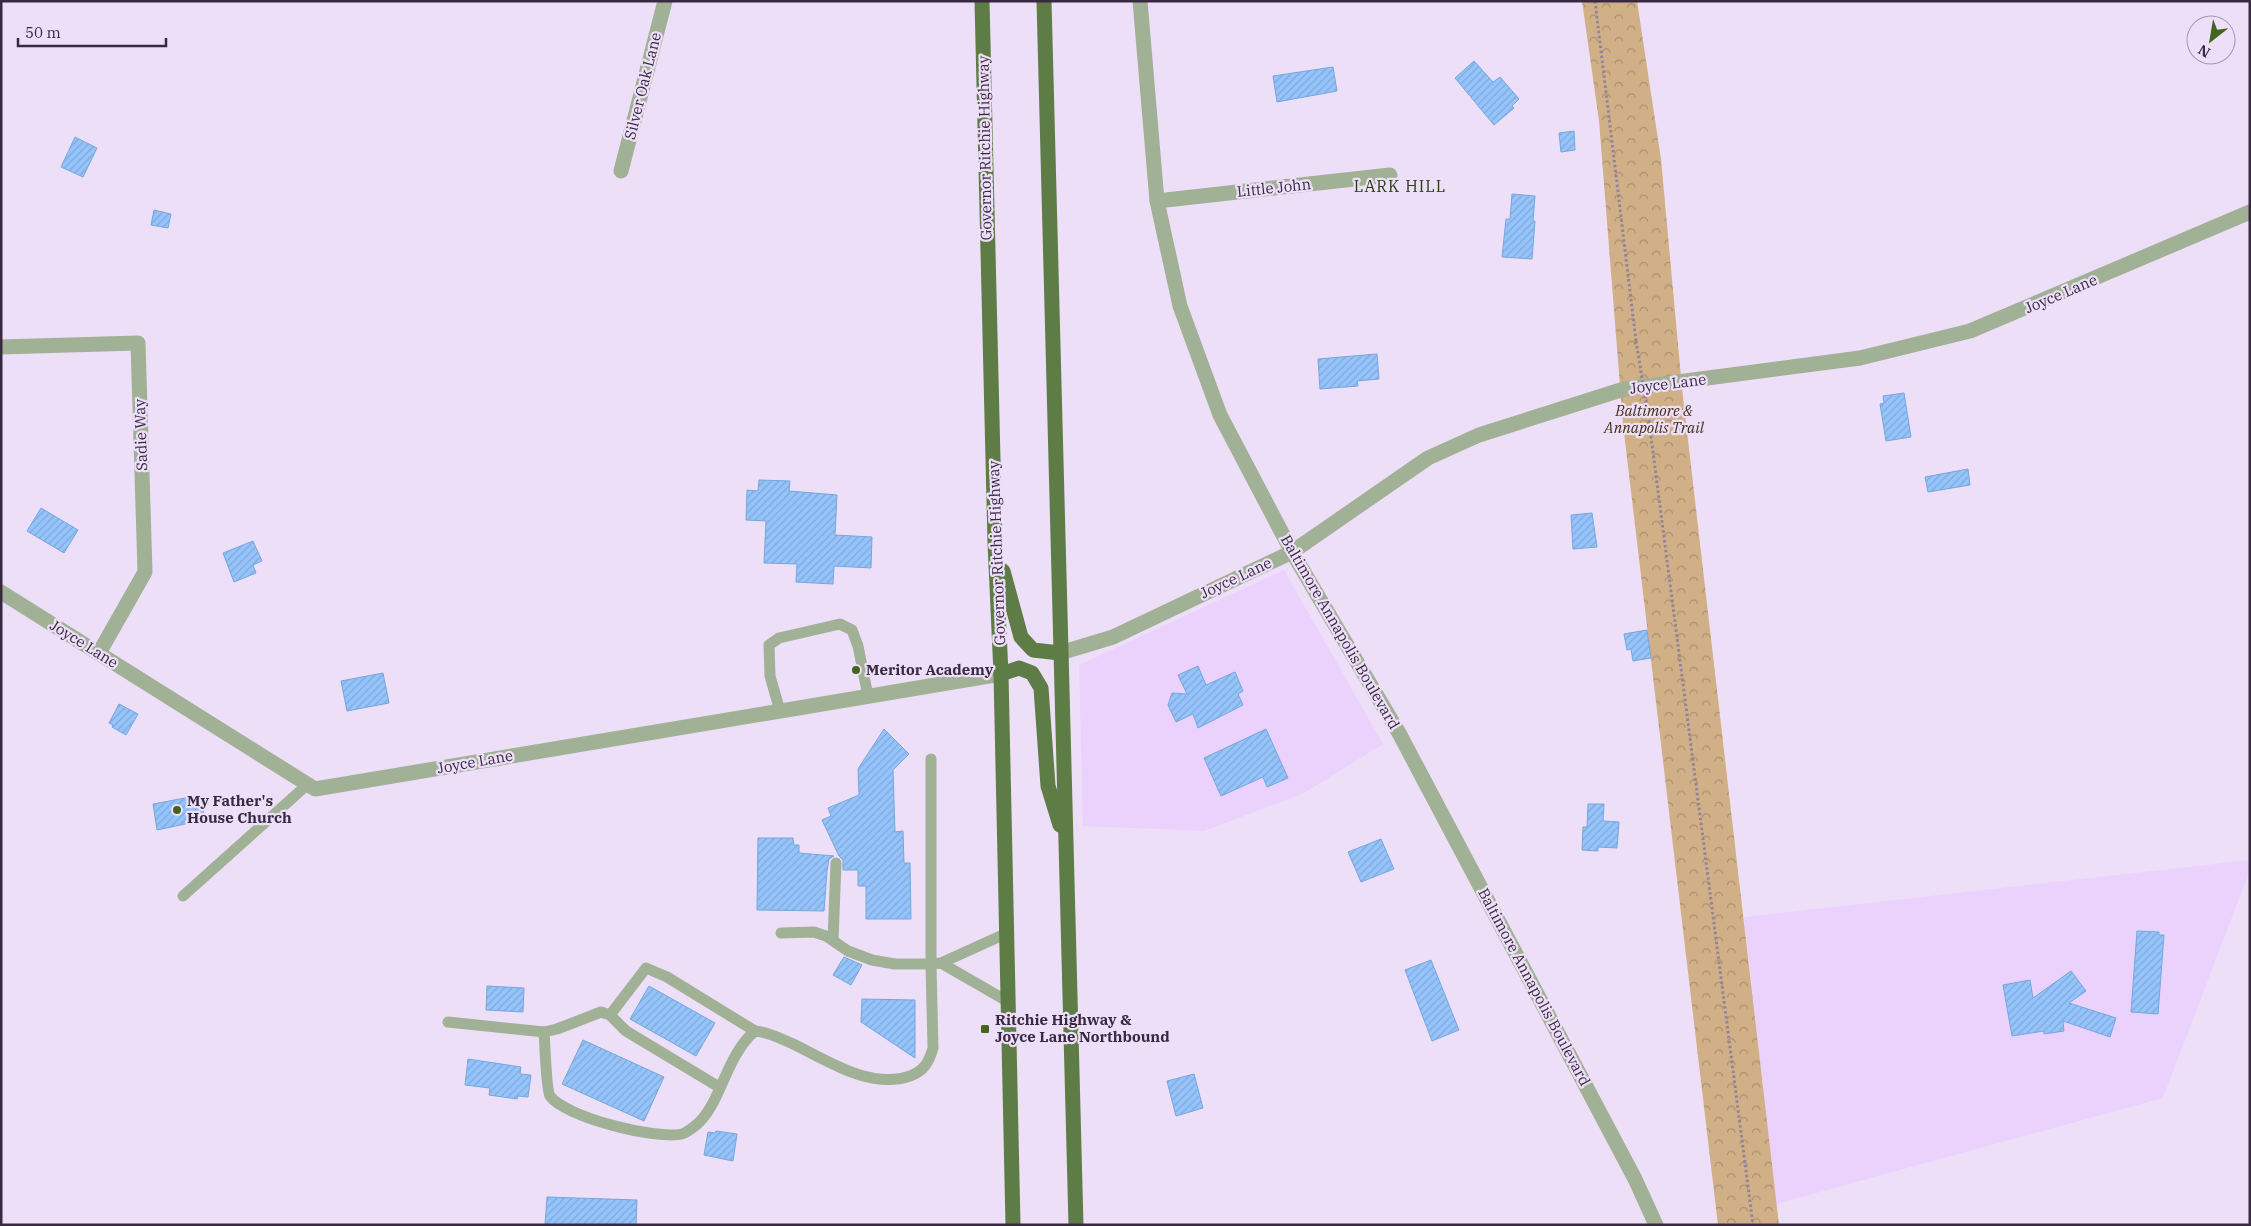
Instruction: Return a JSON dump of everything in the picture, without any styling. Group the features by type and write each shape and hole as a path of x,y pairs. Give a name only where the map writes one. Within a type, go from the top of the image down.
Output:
{"highway":[{"name":"Governor Ritchie Highway","path":"982,1 995,543 1001,674 1005,934 1013,1225"},
{"path":"1044,1 1076,1225"},
{"path":"995,543 1021,637 1033,650 1060,653"},
{"path":"1001,674 1019,668 1026,670 1032,673 1041,688 1048,786 1066,843"}],"street":[{"name":"Silver Oak Lane","path":"622,170 665,1"},
{"name":"Baltimore Annapolis Boulevard","path":"1140,1 1158,200 1180,306 1220,415 1292,552 1399,733 1635,1178 1656,1225"},
{"name":"Little John","path":"1158,200 1390,175"},
{"name":"Joyce Lane","path":"1060,653 1113,637 1292,552 1428,458 1479,435 1624,389 1860,358 1970,331 2250,212"},
{"name":"Sadie Way","path":"1,347 138,343 145,572 100,653"},
{"name":"Joyce Lane","path":"1,592 315,789 1001,674"}],"lane":[{"path":"780,711 770,676 769,645 779,638 840,624 852,630 858,646 868,696"},
{"path":"610,1015 646,968 667,977 755,1031 774,1035 859,1074 876,1080 898,1080 923,1069 930,1061 933,1048 936,963 931,759"},
{"path":"183,896 308,784"},
{"path":"833,940 836,863"},
{"path":"780,933 814,932 833,940 848,951 872,960 896,964 936,963 1005,934"},
{"path":"936,963 1007,1001"},
{"path":"448,1022 544,1032 601,1012 610,1015 626,1031 719,1087"},
{"path":"544,1032 549,1094 558,1104 576,1114 645,1133 683,1134 705,1116 739,1048 755,1031"}],"path":[{"path":"1595,1 1636,341 1649,421 1753,1225"}],"shaded area":[{"path":"1284,570 1383,744 1304,793 1204,831 1083,826 1079,665"},
{"path":"2250,860 2250,870 2163,1098 1776,1204 1744,917"}],"green space":[{"name":"Baltimore & Annapolis Trail","path":"1582,1 1637,1 1661,159 1682,388 1779,1225 1718,1225 1623,424 1599,121"}],"building":[{"path":"1474,61 1493,82 1500,77 1519,99 1512,106 1514,108 1494,125 1455,78"},
{"path":"1333,67 1337,91 1277,102 1273,76"},
{"path":"1574,131 1575,150 1561,152 1559,133"},
{"path":"75,137 97,148 83,177 61,167"},
{"path":"1512,194 1535,196 1532,259 1502,257 1506,219 1510,219"},
{"path":"154,210 171,214 168,228 151,225"},
{"path":"1377,354 1379,379 1357,381 1358,386 1320,389 1318,359"},
{"path":"1904,393 1911,437 1886,441 1880,404 1884,403 1883,396"},
{"path":"1968,469 1970,485 1928,492 1925,477"},
{"path":"759,480 790,481 789,491 837,495 835,535 872,537 871,568 834,566 833,584 796,582 797,564 764,563 766,521 746,520 747,490 758,491"},
{"path":"41,508 78,530 64,553 27,531"},
{"path":"1592,513 1597,547 1573,549 1571,515"},
{"path":"253,541 262,561 253,565 256,573 234,582 223,553"},
{"path":"1647,630 1651,658 1633,661 1631,649 1627,650 1624,634"},
{"path":"1198,666 1206,685 1235,672 1243,691 1238,694 1243,705 1198,728 1193,714 1176,722 1168,705 1172,693 1187,694 1178,675"},
{"path":"383,673 389,703 347,711 341,681"},
{"path":"119,704 138,714 126,735 112,727 113,725 109,723"},
{"path":"884,729 909,754 893,770 895,832 903,831 904,863 910,863 911,919 866,919 866,886 858,886 858,870 843,870 843,860 839,856 822,820 831,816 828,808 859,795 858,769"},
{"path":"1266,729 1288,778 1267,787 1263,777 1221,796 1204,758"},
{"path":"201,795 204,814 198,815 199,821 157,830 153,804"},
{"path":"1588,804 1604,804 1603,821 1619,822 1617,848 1598,847 1598,851 1582,850 1583,827 1587,827"},
{"path":"758,838 793,838 794,845 799,845 799,853 834,856 829,859 824,911 757,910"},
{"path":"1381,839 1394,869 1361,882 1348,852"},
{"path":"2137,931 2159,932 2159,935 2164,935 2158,1014 2131,1012"},
{"path":"844,957 862,965 851,985 833,975"},
{"path":"1431,960 1459,1030 1432,1041 1405,970"},
{"path":"2071,971 2086,991 2069,1003 2116,1018 2110,1037 2063,1021 2064,1031 2044,1034 2044,1031 2012,1036 2003,985 2030,980 2033,998"},
{"path":"487,986 524,988 523,1012 486,1010"},
{"path":"649,986 715,1023 696,1056 630,1019"},
{"path":"862,999 915,1000 915,1058 861,1022"},
{"path":"583,1040 664,1077 644,1121 562,1084"},
{"path":"468,1059 521,1067 520,1074 531,1075 528,1097 518,1096 517,1099 489,1095 490,1088 465,1085"},
{"path":"1194,1074 1203,1108 1176,1116 1167,1081"},
{"path":"716,1131 737,1134 733,1161 704,1155 708,1132 715,1133"},
{"path":"547,1197 637,1200 636,1225 545,1225"}],"place":[{"name":"Meritor Academy","path":"856,670"},
{"name":"My Father's House Church","path":"177,810"},
{"name":"Ritchie Highway & Joyce Lane Northbound","path":"985,1029"}],"district":[{"name":"LARK HILL","path":"1400,186"}]}
